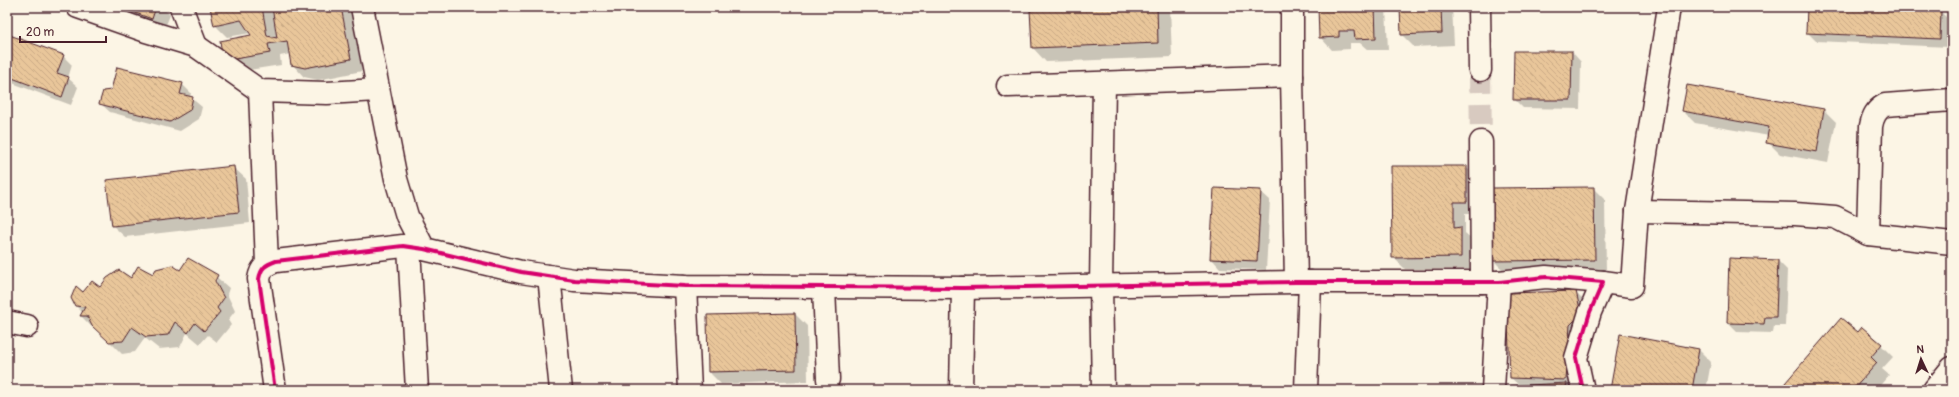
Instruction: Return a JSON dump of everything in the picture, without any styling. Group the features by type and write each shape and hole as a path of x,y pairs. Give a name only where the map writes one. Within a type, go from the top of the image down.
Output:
{"street":[{"path":"78,7 146,31 196,46 260,91 327,93 377,90"},
{"path":"181,7 196,46"},
{"path":"362,7 377,90 396,179 417,248 417,390"},
{"path":"1292,7 1292,76 1303,282 1306,390"},
{"path":"1480,7 1480,70"},
{"path":"275,390 259,279 261,270 267,264 276,261 385,247 417,248 521,272 549,276 606,283 685,286 963,288 1303,282 1490,282 1546,277 1632,286 1637,211 1669,7"},
{"path":"1008,86 1292,76"},
{"path":"1103,390 1101,286 1104,83"},
{"path":"260,91 267,264"},
{"path":"1868,234 1871,126 1874,116 1880,108 1885,105 1952,100"},
{"path":"1481,142 1490,282 1493,390"},
{"path":"1637,211 1795,214 1835,217 1868,234 1952,243"},
{"path":"549,276 561,390"},
{"path":"1583,390 1576,358 1590,312 1603,282"},
{"path":"685,286 690,390"},
{"path":"824,288 828,379"},
{"path":"961,390 963,288"},
{"path":"1934,390 1952,368"},
{"path":"1947,390 1952,384"}],"building":[{"path":"119,7 156,7 152,19"},
{"path":"210,7 262,7 267,36 277,38 272,7 341,7 351,59 305,68 291,65 287,41 268,44 270,53 223,61 220,41 251,35 241,20 214,26"},
{"path":"1035,7 1157,7 1158,43 1032,48 1030,10 1035,10"},
{"path":"1318,7 1375,7 1376,38 1355,39 1354,31 1339,31 1339,37 1319,38"},
{"path":"1400,7 1441,7 1442,33 1401,35"},
{"path":"1807,7 1941,11 1940,39 1806,33"},
{"path":"7,34 64,55 57,73 69,77 62,97 7,76"},
{"path":"1514,51 1572,51 1571,100 1513,100"},
{"path":"117,67 183,83 180,94 193,97 190,110 170,122 99,104 103,91 111,90"},
{"path":"1687,85 1824,109 1817,152 1766,143 1769,127 1682,111"},
{"path":"234,166 239,212 112,226 106,180"},
{"path":"1391,166 1467,166 1467,202 1454,202 1454,228 1461,227 1461,257 1392,258"},
{"path":"1594,187 1595,260 1493,261 1492,188"},
{"path":"1214,188 1261,190 1257,261 1210,259"},
{"path":"188,258 218,275 215,281 224,298 217,308 220,312 204,331 195,323 188,333 175,322 168,335 146,337 132,327 123,341 109,342 92,326 87,316 80,316 85,307 75,306 71,298 76,286 83,292 92,281 100,287 107,278 119,270 131,278 138,266 153,274 156,269 172,265 180,270"},
{"path":"1729,258 1778,260 1776,317 1765,317 1764,324 1727,323"},
{"path":"1576,291 1581,314 1570,325 1566,380 1510,378 1507,293"},
{"path":"795,313 796,370 708,372 707,315"},
{"path":"1841,318 1858,332 1862,327 1882,344 1871,357 1877,363 1853,390 1779,390"},
{"path":"1620,334 1699,349 1692,390 1610,390"},
{"path":"1567,383 1565,390 1511,390 1511,386"}],"tunnel":[{"path":"1480,70 1481,142"}],"cycle path":[{"path":"275,390 259,279 264,267 276,261 403,246 424,249 521,272 574,280 685,286 963,288 1296,282 1499,282 1546,277 1603,282 1590,312 1576,358 1583,390"}]}
